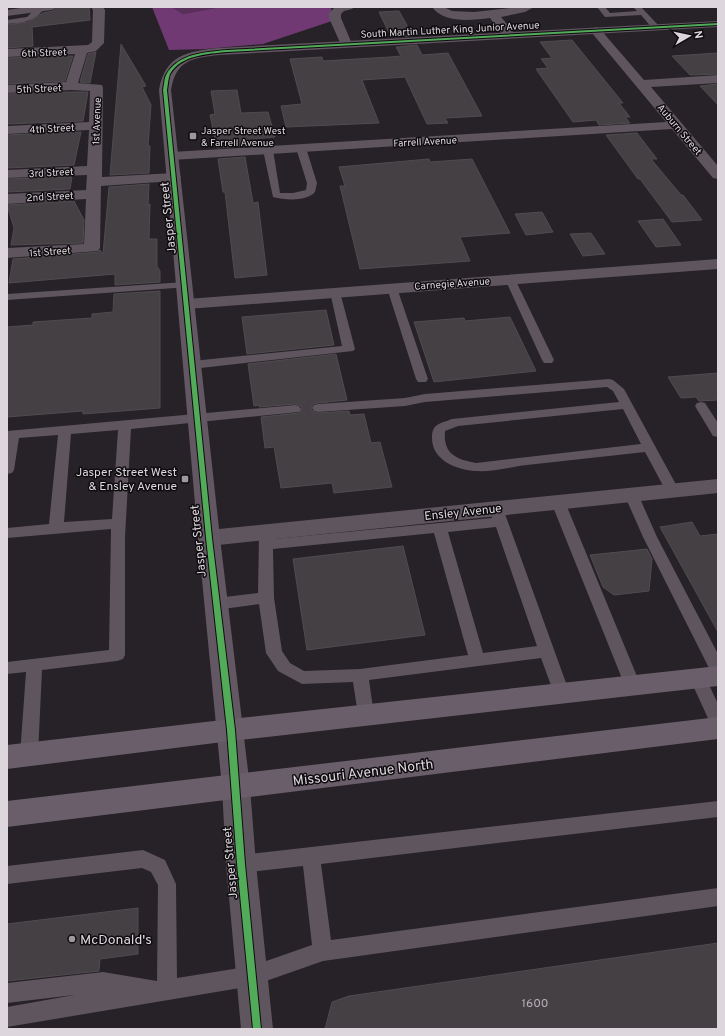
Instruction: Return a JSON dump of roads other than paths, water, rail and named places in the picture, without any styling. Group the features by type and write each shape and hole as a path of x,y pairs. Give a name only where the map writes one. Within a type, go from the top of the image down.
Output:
{"main road":[{"path":"18,756 231,730 633,686 711,675"},
{"name":"Missouri Avenue North","path":"7,814 718,728"}],"street":[{"path":"7,13 52,7"},
{"path":"72,86 82,50 92,48 98,43 99,10 97,7"},
{"path":"346,44 335,18 335,13 341,8 348,7"},
{"path":"438,7 445,13 454,15 493,14 520,10 528,7"},
{"path":"493,14 510,36"},
{"name":"South Martin Luther King Junior Avenue","path":"185,59 202,54 227,51 718,24"},
{"name":"Auburn Street","path":"596,31 718,175"},
{"name":"6th Street","path":"7,53 82,50"},
{"name":"Jasper Street","path":"185,59 174,65 167,76 165,90 209,538 231,730 241,864 257,1029"},
{"path":"642,84 718,79"},
{"name":"5th Street","path":"7,89 72,86"},
{"name":"1st Avenue","path":"72,86 97,88 92,248"},
{"name":"Farrell Avenue","path":"172,156 677,125"},
{"name":"4th Street","path":"7,130 96,126"},
{"path":"696,149 711,148"},
{"name":"3rd Street","path":"7,174 94,182"},
{"path":"94,182 174,177"},
{"name":"2nd Street","path":"7,198 94,182"},
{"name":"1st Street","path":"7,254 92,248"},
{"name":"Carnegie Avenue","path":"187,304 718,264"},
{"name":"Ensley Avenue","path":"209,538 266,539 498,515 558,502 718,486"}],"lane":[{"path":"601,7 608,15 640,10 656,28"},
{"path":"7,22 32,18 40,8"},
{"path":"268,150 276,195 283,197 298,196 310,192 312,183 301,148"},
{"path":"510,279 548,360"},
{"path":"7,297 185,285"},
{"path":"392,288 422,379"},
{"path":"192,365 349,349 335,292"},
{"path":"318,408 405,402 425,398 602,382 609,383 614,386 626,405 672,490"},
{"path":"626,405 456,422 439,429 437,439 445,457 457,463 476,467 649,447"},
{"path":"701,406 718,433"},
{"path":"7,470 10,434 197,419 296,409"},
{"path":"7,668 117,655 118,530 125,425"},
{"path":"56,528 65,430"},
{"path":"631,494 711,675 718,722"},
{"path":"558,502 633,686"},
{"path":"546,651 360,675 302,678 284,667 274,653 266,598 266,539 440,528 498,515 562,694"},
{"path":"7,533 56,528 118,530"},
{"path":"440,528 476,660"},
{"path":"216,604 266,598"},
{"path":"18,756 34,666"},
{"path":"360,675 366,716"},
{"path":"241,864 718,809"},
{"path":"311,857 323,951"},
{"path":"7,875 143,859 158,866 167,884 167,991"},
{"path":"7,1017 252,976 323,951 718,897"},
{"path":"7,994 103,982 167,991"}],"place":[{"name":"Jasper Street West & Farrell Avenue","path":"193,136"},
{"name":"Jasper Street West & Ensley Avenue","path":"185,479"},
{"name":"McDonald's","path":"72,939"}]}
